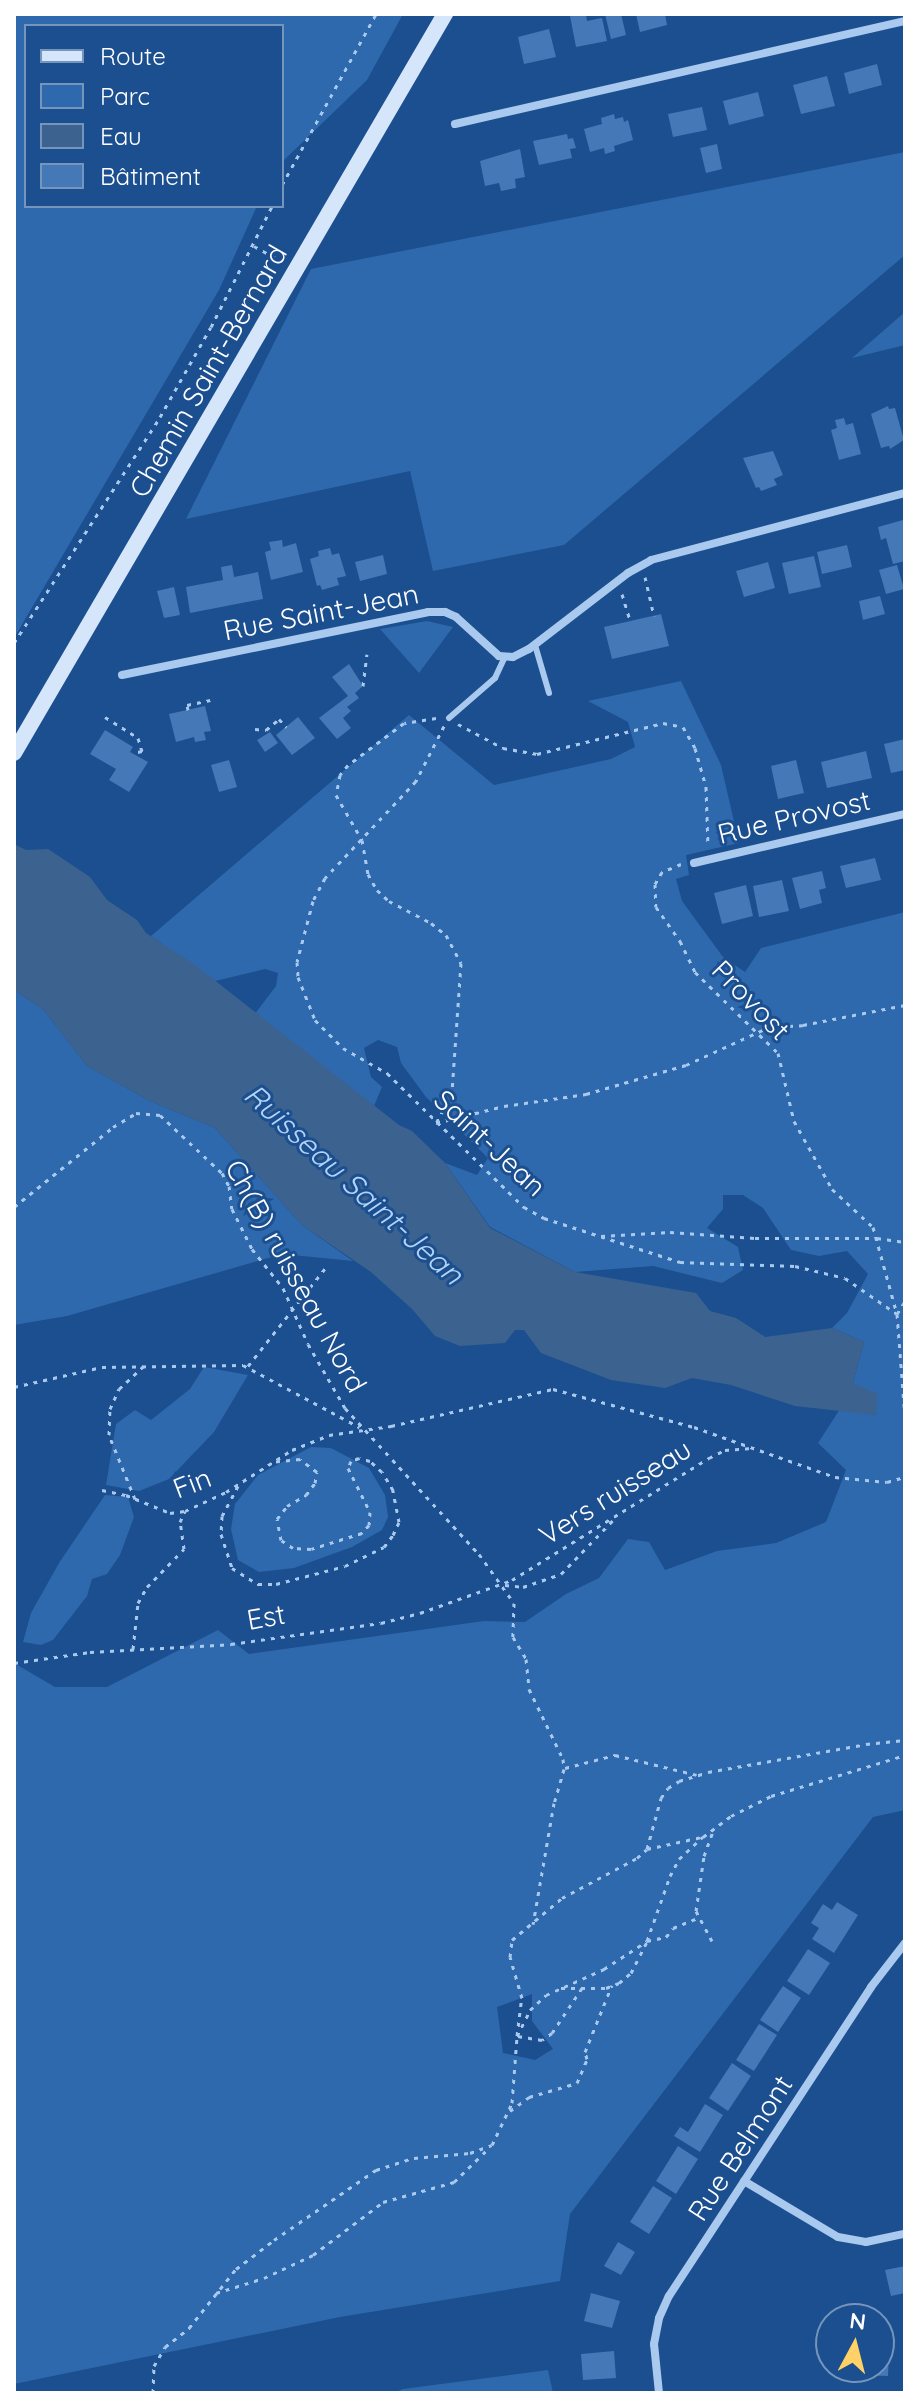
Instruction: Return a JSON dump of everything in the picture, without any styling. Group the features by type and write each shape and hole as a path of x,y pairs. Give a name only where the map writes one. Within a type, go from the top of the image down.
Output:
{"street":[{"name":"Chemin Saint-Bernard","path":"16,744 445,14"},
{"path":"455,124 905,21"},
{"path":"505,657 521,655 642,564 905,493"},
{"name":"Rue Saint-Jean","path":"122,675 428,612 445,612 456,617 495,653 505,657"},
{"name":"Rue Provost","path":"694,863 905,814"},
{"name":"Rue Belmont","path":"659,2393 654,2344 664,2307 871,1987 905,1943"},
{"path":"744,2181 838,2237 866,2242 905,2234"}],"lane":[{"path":"535,645 549,693"},
{"path":"449,718 495,678 505,657"}],"path":[{"path":"284,181 376,14"},
{"name":"Chemin Saint-Bernard","path":"14,644 141,450 254,246 271,208"},
{"path":"254,246 281,261"},
{"path":"642,564 654,616"},
{"path":"618,580 630,621"},
{"path":"363,686 367,654"},
{"path":"188,710 187,705 210,700"},
{"path":"105,717 138,738 142,751 133,753"},
{"path":"436,1123 452,1092 461,963 446,935 431,923 389,901 377,890 368,874 362,840 336,795 340,775 404,723 449,718 489,743 537,754 663,723 683,727 695,748 706,787 710,859"},
{"name":"Saint-Jean","path":"449,718 416,781 325,878 313,901 297,962 298,977 315,1020 343,1048 387,1073 524,1207 544,1218 680,1262 795,1266 819,1270 845,1278 897,1314"},
{"path":"255,729 266,730 279,719 286,727"},
{"name":"Provost","path":"694,863 681,864 662,872 655,884 656,907 680,941 695,972 778,1053 794,1121 832,1189 873,1227 897,1314"},
{"path":"436,1123 504,1106 586,1094 686,1065 747,1039 757,1030 816,1023 905,1005"},
{"name":"Ch(B) ruisseau Nord","path":"14,1207 113,1127 144,1112 160,1115 180,1131 197,1153 222,1173 229,1186 232,1209 252,1249 283,1288 308,1344 362,1429"},
{"path":"599,1236 670,1232 755,1238 877,1238 905,1242"},
{"path":"247,1366 327,1266"},
{"path":"905,1301 897,1314 903,1346 905,1419"},
{"path":"136,1499 109,1435 110,1409 119,1389 145,1365"},
{"path":"14,1387 102,1367 247,1366 362,1429 479,1554 514,1603 513,1637 526,1659 529,1689 564,1769 554,1803 533,1924"},
{"name":"Fin","path":"102,1490 170,1513 185,1511 239,1483 271,1462 329,1435 391,1426 553,1389 666,1418 835,1477 887,1482 905,1477"},
{"name":"Vers ruisseau","path":"501,1585 709,1458 725,1450 756,1448"},
{"path":"239,1483 222,1516 221,1534 232,1568 258,1584 276,1584 345,1566 384,1547 393,1535 399,1522 393,1490 382,1472 370,1461 359,1458 351,1461 348,1468 370,1512 369,1525 362,1533 311,1549 293,1548 281,1540 276,1530 277,1519 287,1506 306,1495 315,1483 317,1472 300,1459 271,1462"},
{"path":"133,1649 138,1603 147,1587 184,1549 180,1522 185,1511"},
{"path":"501,1585 523,1587 561,1574 616,1516"},
{"name":"Est","path":"14,1663 32,1658 133,1649 231,1644 381,1623 501,1585"},
{"path":"647,1849 661,1798 679,1781 866,1744 905,1740"},
{"path":"564,1769 615,1755 697,1775"},
{"path":"558,1989 612,1985 631,1973 679,1859 714,1828 771,1796 905,1755"},
{"path":"712,1941 698,1918 696,1895 714,1828"},
{"path":"216,2293 264,2278 313,2255 383,2202 454,2182 492,2145 509,2113 520,1983 509,1948 512,1940 562,1898 637,1858 647,1849 703,1837"},
{"path":"517,2036 530,2010 558,1989 604,1969 647,1941 666,1937 673,1928 698,1918"},
{"path":"509,2113 529,2097 577,2083 587,2059 585,2052 612,1985"},
{"path":"517,2036 542,2040 552,2033 582,1988"},
{"path":"153,2393 154,2366 165,2347 189,2328 236,2269 376,2170 414,2158 470,2153 492,2145"}],"green space":[{"path":"14,14 403,14 367,80 284,160 284,24 24,24 24,208 256,208 219,290 14,638"},
{"path":"905,152 905,255 564,545 433,571 410,471 186,519 311,269"},
{"path":"905,312 905,345 852,358"},
{"path":"427,621 453,627 419,673 380,629"},
{"path":"681,681 721,765 739,843 686,855 689,875 676,879 682,901 723,957 745,972 761,948 905,912 905,1810 873,1817 570,2214 560,2281 340,2317 14,2384 14,1663 55,1687 107,1687 218,1630 249,1654 484,1621 525,1622 566,1594 599,1578 628,1539 649,1542 665,1570 717,1551 776,1543 826,1522 846,1470 818,1443 840,1409 876,1415 853,1383 864,1342 832,1328 847,1313 868,1274 847,1251 819,1256 791,1250 763,1208 743,1195 723,1195 723,1209 707,1228 738,1247 743,1270 722,1283 653,1266 575,1272 490,1227 445,1163 477,1175 488,1158 426,1097 401,1063 397,1047 378,1040 364,1048 371,1077 382,1087 374,1106 254,1015 276,986 278,973 265,969 215,981 151,936 409,715 494,785 611,759 635,747 628,722 588,701","holes":["532,1994 532,2021 553,2049 535,2060 503,2053 497,2007"]},
{"path":"14,990 43,1009 87,1066 148,1100 215,1128 302,1225 353,1261 282,1254 67,1316 14,1325"},
{"path":"204,1367 248,1375 214,1432 169,1479 139,1491 106,1485 116,1424 135,1410 151,1420 190,1389"},
{"path":"311,1447 331,1448 369,1468 385,1495 388,1517 382,1530 352,1547 294,1568 259,1572 238,1560 231,1529 235,1504 258,1475"},
{"path":"105,1495 128,1497 134,1517 120,1555 107,1574 92,1579 87,1596 53,1640 41,1645 23,1642 31,1613 59,1563"},
{"path":"548,2370 553,2393 393,2393 403,2389"}],"water":[{"name":"Ruisseau Saint-Jean","path":"14,844 26,850 48,849 90,877 107,900 137,920 146,933 194,964 399,1125 412,1131 445,1163 490,1228 575,1272 696,1293 710,1311 736,1318 765,1337 832,1328 864,1342 853,1383 878,1394 876,1415 795,1406 731,1385 692,1378 665,1388 611,1380 541,1353 524,1330 515,1330 505,1343 460,1346 435,1336 412,1309 371,1272 302,1225 215,1128 148,1100 87,1066 43,1009 14,990"}],"building":[{"path":"586,14 587,21 602,18 607,41 576,47 570,16"},
{"path":"605,14 621,14 626,35 611,39"},
{"path":"636,14 665,14 667,25 640,32"},
{"path":"549,29 556,57 524,64 518,37"},
{"path":"877,64 882,85 849,94 844,73"},
{"path":"827,76 835,106 801,114 793,85"},
{"path":"758,92 764,116 729,125 723,101"},
{"path":"702,107 707,130 673,137 668,114"},
{"path":"614,114 615,119 623,117 624,122 628,120 633,140 614,146 615,151 605,154 604,148 590,152 584,129 602,124 601,118"},
{"path":"567,134 568,139 573,138 576,148 570,149 572,158 539,165 533,141"},
{"path":"717,144 722,169 706,173 700,148"},
{"path":"520,149 525,177 515,179 516,188 501,191 499,183 485,186 480,161"},
{"path":"888,406 889,409 895,408 904,440 890,449 889,446 881,448 871,414"},
{"path":"844,418 846,425 853,423 861,454 839,460 831,430 837,428 835,420"},
{"path":"773,451 783,475 774,479 777,485 761,491 759,487 756,488 743,458"},
{"path":"903,520 905,561 893,564 886,538 881,540 878,527"},
{"path":"282,540 283,547 296,543 303,572 271,580 265,552 271,550 269,542"},
{"path":"847,545 852,567 822,574 817,552"},
{"path":"330,548 332,555 339,553 346,576 337,578 339,585 322,590 320,585 317,586 310,559 319,556 318,551"},
{"path":"383,555 387,574 360,581 355,562"},
{"path":"814,556 821,587 789,594 782,563"},
{"path":"768,562 775,588 744,597 736,571"},
{"path":"232,565 234,577 258,572 263,599 190,613 186,587 223,580 221,567"},
{"path":"897,565 904,589 886,594 879,570"},
{"path":"174,587 180,615 164,618 157,591"},
{"path":"880,596 885,614 863,620 859,601"},
{"path":"661,614 669,646 612,659 604,627"},
{"path":"349,664 363,686 355,693 359,698 347,707 351,711 343,718 351,728 337,739 319,718 348,696 332,677"},
{"path":"205,706 211,731 204,732 206,740 195,742 194,737 176,742 169,714"},
{"path":"298,717 315,738 292,755 276,735"},
{"path":"105,730 133,747 130,752 148,762 129,792 109,780 116,769 90,754"},
{"path":"270,732 278,743 265,752 257,740"},
{"path":"905,739 905,770 891,773 884,744"},
{"path":"866,751 872,778 827,788 821,762"},
{"path":"229,760 237,787 219,792 211,765"},
{"path":"796,760 804,793 778,799 771,766"},
{"path":"875,858 881,880 846,888 840,866"},
{"path":"822,871 826,888 819,890 822,903 800,909 792,878"},
{"path":"782,880 789,911 759,917 753,886"},
{"path":"746,885 753,916 722,924 714,893"},
{"path":"837,1902 858,1915 834,1953 812,1939 819,1928 811,1923 823,1904 832,1910"},
{"path":"808,1949 830,1963 809,1995 787,1981"},
{"path":"783,1986 801,1998 778,2032 760,2020"},
{"path":"759,2024 777,2035 754,2071 736,2060"},
{"path":"732,2063 751,2076 728,2111 709,2098"},
{"path":"705,2104 723,2115 700,2152 674,2136 680,2127 688,2132"},
{"path":"678,2146 698,2159 676,2194 656,2181"},
{"path":"653,2186 672,2198 649,2234 630,2222"},
{"path":"618,2242 635,2252 621,2275 604,2266"},
{"path":"905,2266 905,2293 891,2296 885,2270"},
{"path":"591,2293 620,2301 612,2328 584,2321"},
{"path":"614,2351 616,2378 583,2380 581,2354"}]}
